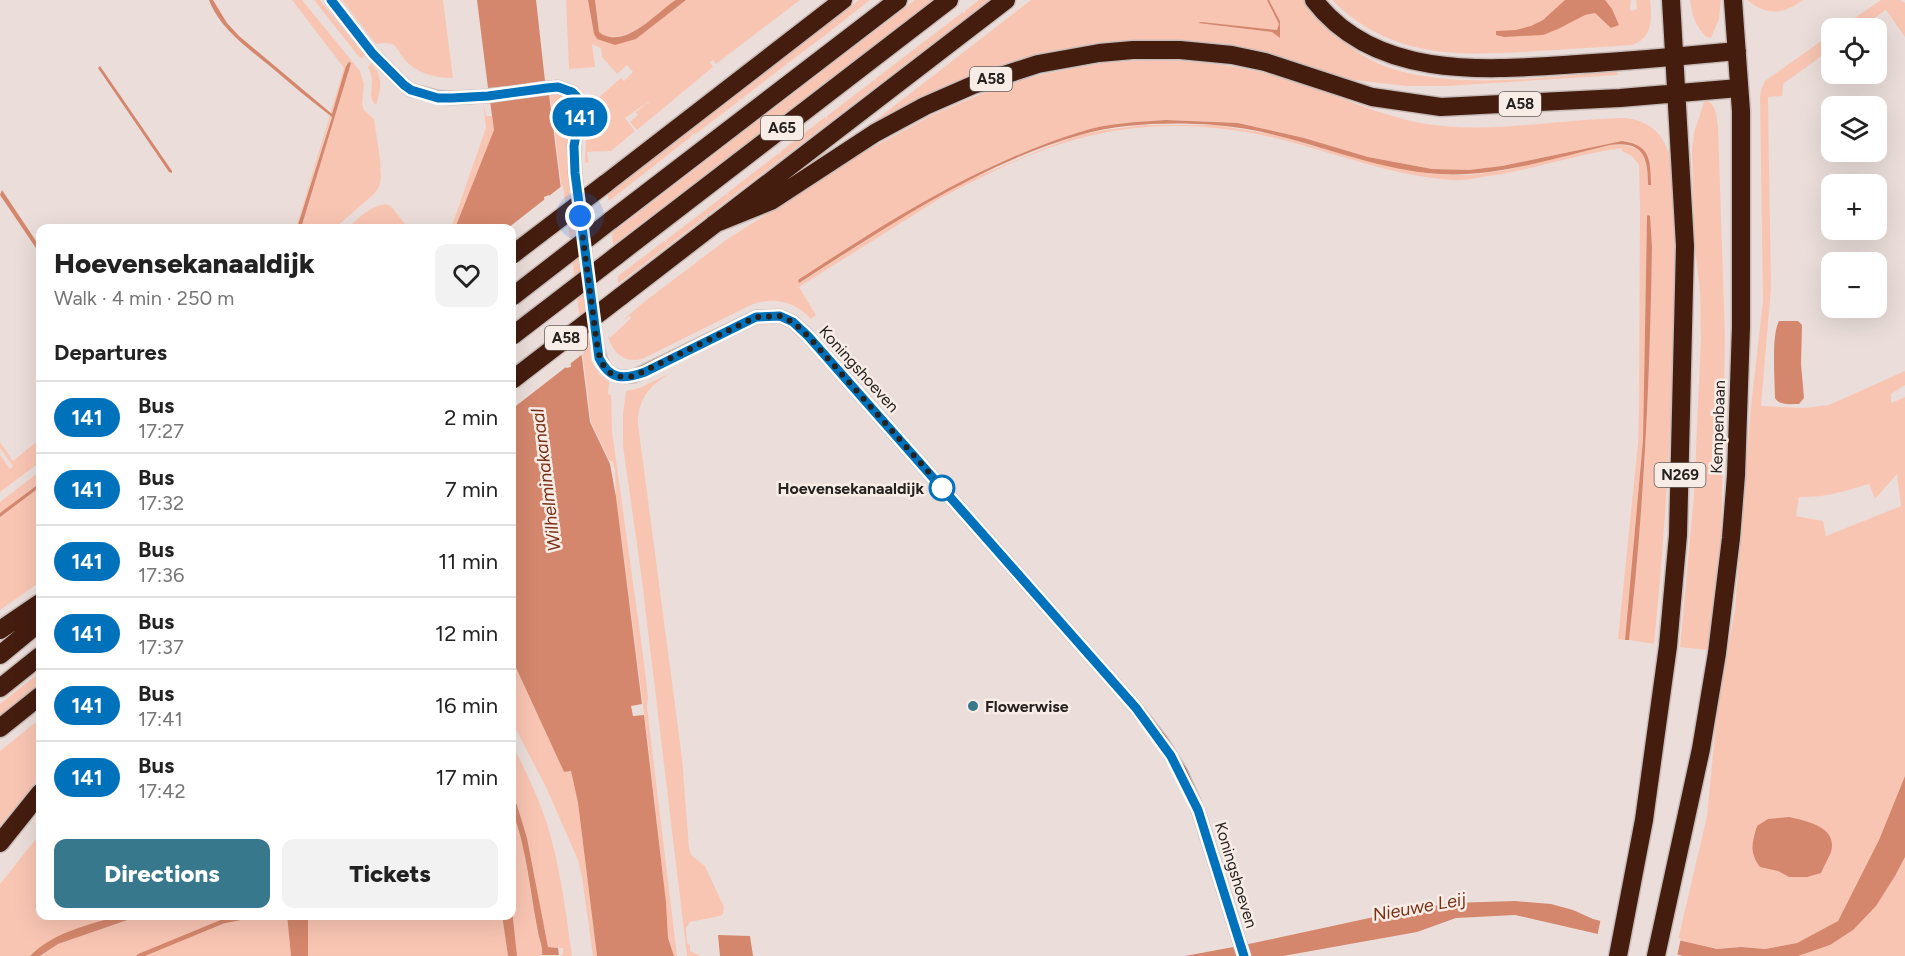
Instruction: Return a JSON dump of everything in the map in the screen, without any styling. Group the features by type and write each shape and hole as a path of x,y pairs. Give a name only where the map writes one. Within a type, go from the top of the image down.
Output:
{"highway":[{"path":"516,252 843,0"},
{"name":"A65","path":"516,294 898,0"},
{"name":"A65","path":"516,333 949,0"},
{"name":"A58","path":"516,377 1006,0"},
{"name":"A58","path":"1314,0 1334,22 1350,34 1383,52 1460,68 1495,69 1674,57"},
{"name":"N269","path":"1618,956 1644,820 1668,646 1678,535 1685,246 1671,0"},
{"name":"Kempenbaan","path":"1656,956 1701,750 1717,653 1731,538 1736,475 1741,327 1741,111 1733,0"},
{"name":"A58","path":"714,224 771,201 875,133 973,85 1038,64 1099,53 1180,50 1232,55 1265,62 1372,97 1441,107 1677,93"},
{"path":"1674,57 1737,51"},
{"path":"1677,93 1739,88"},
{"path":"0,630 36,606"},
{"path":"0,655 36,625"},
{"path":"0,688 36,659"},
{"path":"0,728 36,699"},
{"path":"0,843 36,798"}],"street":[{"name":"Koningshoeven","path":"331,0 373,54 411,90 438,98 488,96 558,87 572,92 578,98 581,107 574,146 575,173 599,358 607,371 621,377 634,376 756,317 780,316 793,322 808,336 1113,681 1161,740 1181,772 1198,810 1244,956"}],"shaded area":[{"path":"292,0 302,0 360,71 364,84 362,104 364,110 374,119 381,178 374,194 340,224 302,224 350,63 345,65 347,66 297,224 344,68"},
{"path":"314,0 320,0 365,56 363,58 359,57"},
{"path":"342,0 443,0 453,78 424,73 409,64 394,45 376,44"},
{"path":"566,0 588,0 597,39 636,39 686,0 800,0 716,64 713,60 710,62 713,67 637,130 630,122 638,115 636,112 647,103 649,104 648,102 625,118 635,131 611,151 587,152 589,162 585,163 586,141 597,113 596,100 621,78 624,81 633,72 627,65 617,74 602,57 601,48 592,44 595,67 569,69"},
{"path":"595,0 676,0 640,28 618,36 608,36 599,32"},
{"path":"859,0 870,0 833,29 831,27 832,30 788,63 786,61 787,64 740,100 737,98 739,101 694,135 692,133 692,136 609,201 607,193"},
{"path":"915,0 933,0 613,245 612,233"},
{"path":"979,0 989,0 618,284 618,276 664,241 667,243 666,240 726,194 729,196 727,193 779,153 781,155 780,152 825,117 827,119 827,116 874,80 876,82 875,79 963,12 965,14 965,11"},
{"path":"1031,0 1267,0 1279,24 1277,30 1198,23 1272,32 1279,38 1280,21 1269,0 1308,0 1338,35 1359,53 1385,66 1416,75 1485,80 1617,71 1618,75 1447,86 1407,86 1354,80 1267,57 1095,48 854,137"},
{"path":"1332,0 1631,0 1631,11 1637,9 1636,0 1650,0 1651,20 1644,38 1632,45 1511,53 1455,53 1403,44 1379,34 1355,20"},
{"path":"1690,0 1721,0 1719,19 1711,38 1702,33 1697,24"},
{"path":"1747,0 1803,0 1788,9 1775,12 1762,9"},
{"path":"1881,0 1900,0 1905,3 1905,37 1886,10 1874,18 1855,18"},
{"path":"1821,41 1821,56 1783,84 1782,96 1768,97 1771,288 1761,406 1804,408 1829,405 1905,371 1905,385 1891,394 1891,403 1905,397 1905,776 1879,840 1838,921 1797,943 1765,949 1741,947 1717,949 1678,940 1707,816 1717,713 1735,609 1751,406 1763,301 1761,90 1765,81","holes":["1897,474 1901,506 1826,536 1823,521 1796,516 1799,497 1826,495 1869,484 1875,499","1789,817 1789,877 1778,871 1768,819"]},
{"path":"1167,60 1241,68 1278,76 1376,111 1426,124 1451,127 1501,127 1626,118 1640,121 1656,131 1664,141 1672,164 1675,261 1673,374 1654,644 1629,640 1639,542 1648,395 1652,247 1648,215 1643,440 1625,640 1618,639 1638,443 1639,405 1639,165 1632,156 1622,151 1622,148 1522,170 1456,180 1407,174 1275,138 1227,129 1178,126 1105,133 1044,150 973,181 939,199 799,287 816,315 811,319 791,304 775,301 759,302 642,359 624,358 612,347 608,335 610,338 631,318 630,316 623,320 644,302 726,240 857,156 932,115 1000,86 1044,74 1102,63","holes":["1166,120 1238,123 1304,138 1368,157 1432,169 1469,170 1502,166 1622,141 1629,142 1638,150 1626,145 1610,145 1506,170 1471,175 1450,175 1426,173 1277,135 1216,125 1143,125 1105,130 1079,135 962,183 911,211 800,283 798,281 899,216 1005,160 1090,129 1111,125","1643,154 1649,159 1648,185 1647,161"]},
{"path":"371,63 380,78 376,105 371,97 372,80 368,67"},
{"path":"554,92 562,94 566,101 568,158 591,360 599,374 609,382 608,394 611,395 612,431 644,662 647,707 677,956 674,956 668,938 648,743 616,497 615,470 591,422 550,94"},
{"path":"1708,101 1715,109 1718,126 1725,337 1721,544 1707,650 1680,647 1694,495 1701,337 1700,292 1694,240 1692,150 1694,133 1704,102"},
{"path":"483,102 486,116 492,116 494,130 457,224 452,224 486,128"},
{"path":"380,205 391,206 405,224 352,224 370,210"},
{"path":"672,372 657,382 647,393 640,407 638,424 682,758 689,848 691,855 705,866 724,907 723,914 720,916 690,922 686,928 690,951 701,956 687,956 641,573 623,446 626,391 640,388"},
{"path":"0,442 13,461 36,442 36,465 0,492 0,455 10,469 13,466 0,448"},
{"path":"36,474 36,486 0,513 0,502"},
{"path":"36,490 36,585 0,610 0,517"},
{"path":"516,668 564,772 571,771 578,804 597,956 593,956 578,860 546,787 516,730"},
{"path":"36,675 36,689 0,717 0,704"},
{"path":"36,722 36,782 0,826 0,751"},
{"path":"516,752 538,799 552,843 561,880 572,956 560,956 563,954 563,948 559,948 559,945 558,948 548,947 527,838 517,805"},
{"path":"516,820 542,950 542,956 517,956 513,920 516,920"},
{"path":"36,839 36,920 105,920 50,941 30,956 0,956 0,884"},
{"path":"1905,857 1905,956 1798,956 1830,945 1895,876"},
{"path":"128,920 287,920 291,956 41,956 58,944"},
{"path":"308,920 503,920 508,956 308,956"}],"water":[{"path":"209,0 213,0 227,23 239,36 332,114 346,66 349,62 351,63 302,224 298,224 332,117 235,37"},
{"name":"Wilhelminakanaal","path":"477,0 536,0 545,81 529,83 531,96 549,94 590,422 610,464 616,497 642,704 631,706 633,716 644,715 666,902 668,938 674,956 597,956 578,803 571,771 564,772 516,668 516,224 457,224 494,130 490,101 509,100 507,86 488,88","holes":["549,195 571,367 566,368 544,197"]},
{"path":"588,0 595,0 599,32 616,37 634,31 676,0 686,0 636,39 615,45 597,39 594,34"},
{"path":"1267,0 1280,21 1280,38 1272,32 1198,23 1277,30 1279,24"},
{"path":"1565,0 1605,0 1619,25 1611,28 1595,13 1585,15 1543,35 1504,37 1496,35 1496,31 1516,30 1543,20"},
{"path":"100,66 172,173 169,172 98,68"},
{"path":"1166,120 1238,123 1304,138 1368,157 1432,169 1469,170 1502,166 1622,141 1632,143 1644,150 1649,161 1651,185 1648,185 1645,159 1637,148 1630,145 1610,145 1496,171 1473,174 1427,173 1373,163 1269,133 1242,128 1215,125 1147,124 1080,135 1005,163 934,199 799,283 798,280 899,216 1005,160 1090,129 1122,123"},
{"path":"2,190 36,241 36,248 0,195"},
{"path":"1648,215 1650,216 1652,247 1645,443 1639,542 1629,640 1625,640 1643,440"},
{"path":"1779,321 1798,321 1802,325 1801,364 1804,398 1799,404 1782,403 1775,398 1774,347"},
{"path":"36,486 36,490 0,517 0,513"},
{"path":"1905,776 1905,857 1895,876 1876,906 1853,930 1830,945 1798,956 1683,956 1515,915 1456,918 1417,932 1283,956 1185,956 1451,903 1515,901 1551,904 1593,919 1717,949 1741,947 1765,949 1797,943 1838,921 1879,840"},
{"path":"516,803 527,838 548,947 558,948 559,955 542,955 516,820"},
{"path":"1789,817 1812,823 1826,831 1830,837 1831,852 1821,873 1807,877 1789,877 1778,871 1760,867 1754,857 1752,847 1757,826 1768,819"},
{"path":"104,920 128,920 58,944 40,956 30,956 50,941"},
{"path":"287,920 308,920 308,956 291,956"},
{"path":"503,920 513,920 517,956 508,956"},
{"path":"718,935 750,936 753,956 720,956"}],"pier":[{"path":"563,185 584,353 516,406 516,224 513,224"},
{"path":"1601,918 1681,938 1677,956 1597,937"}],"waterway":[{"path":"139,956 229,920"}],"bus line":[{"name":"141","path":"331,0 373,54 411,90 438,98 452,98 558,87 572,92 578,98 581,113 574,146 575,173 599,358 611,374 627,377 645,372 756,317 780,316 793,322 808,336 1136,708 1161,740 1181,772 1198,810 1244,956"}],"place":[{"name":"Hoevensekanaaldijk","path":"942,488"},
{"name":"Flowerwise","path":"973,706"}],"route":[{"path":"580,216 599,358 607,371 621,377 634,376 756,317 780,316 793,322 808,336 949,495 942,488"}],"water label":[{"name":"Nieuwe Leij","path":"1419,907"}]}
